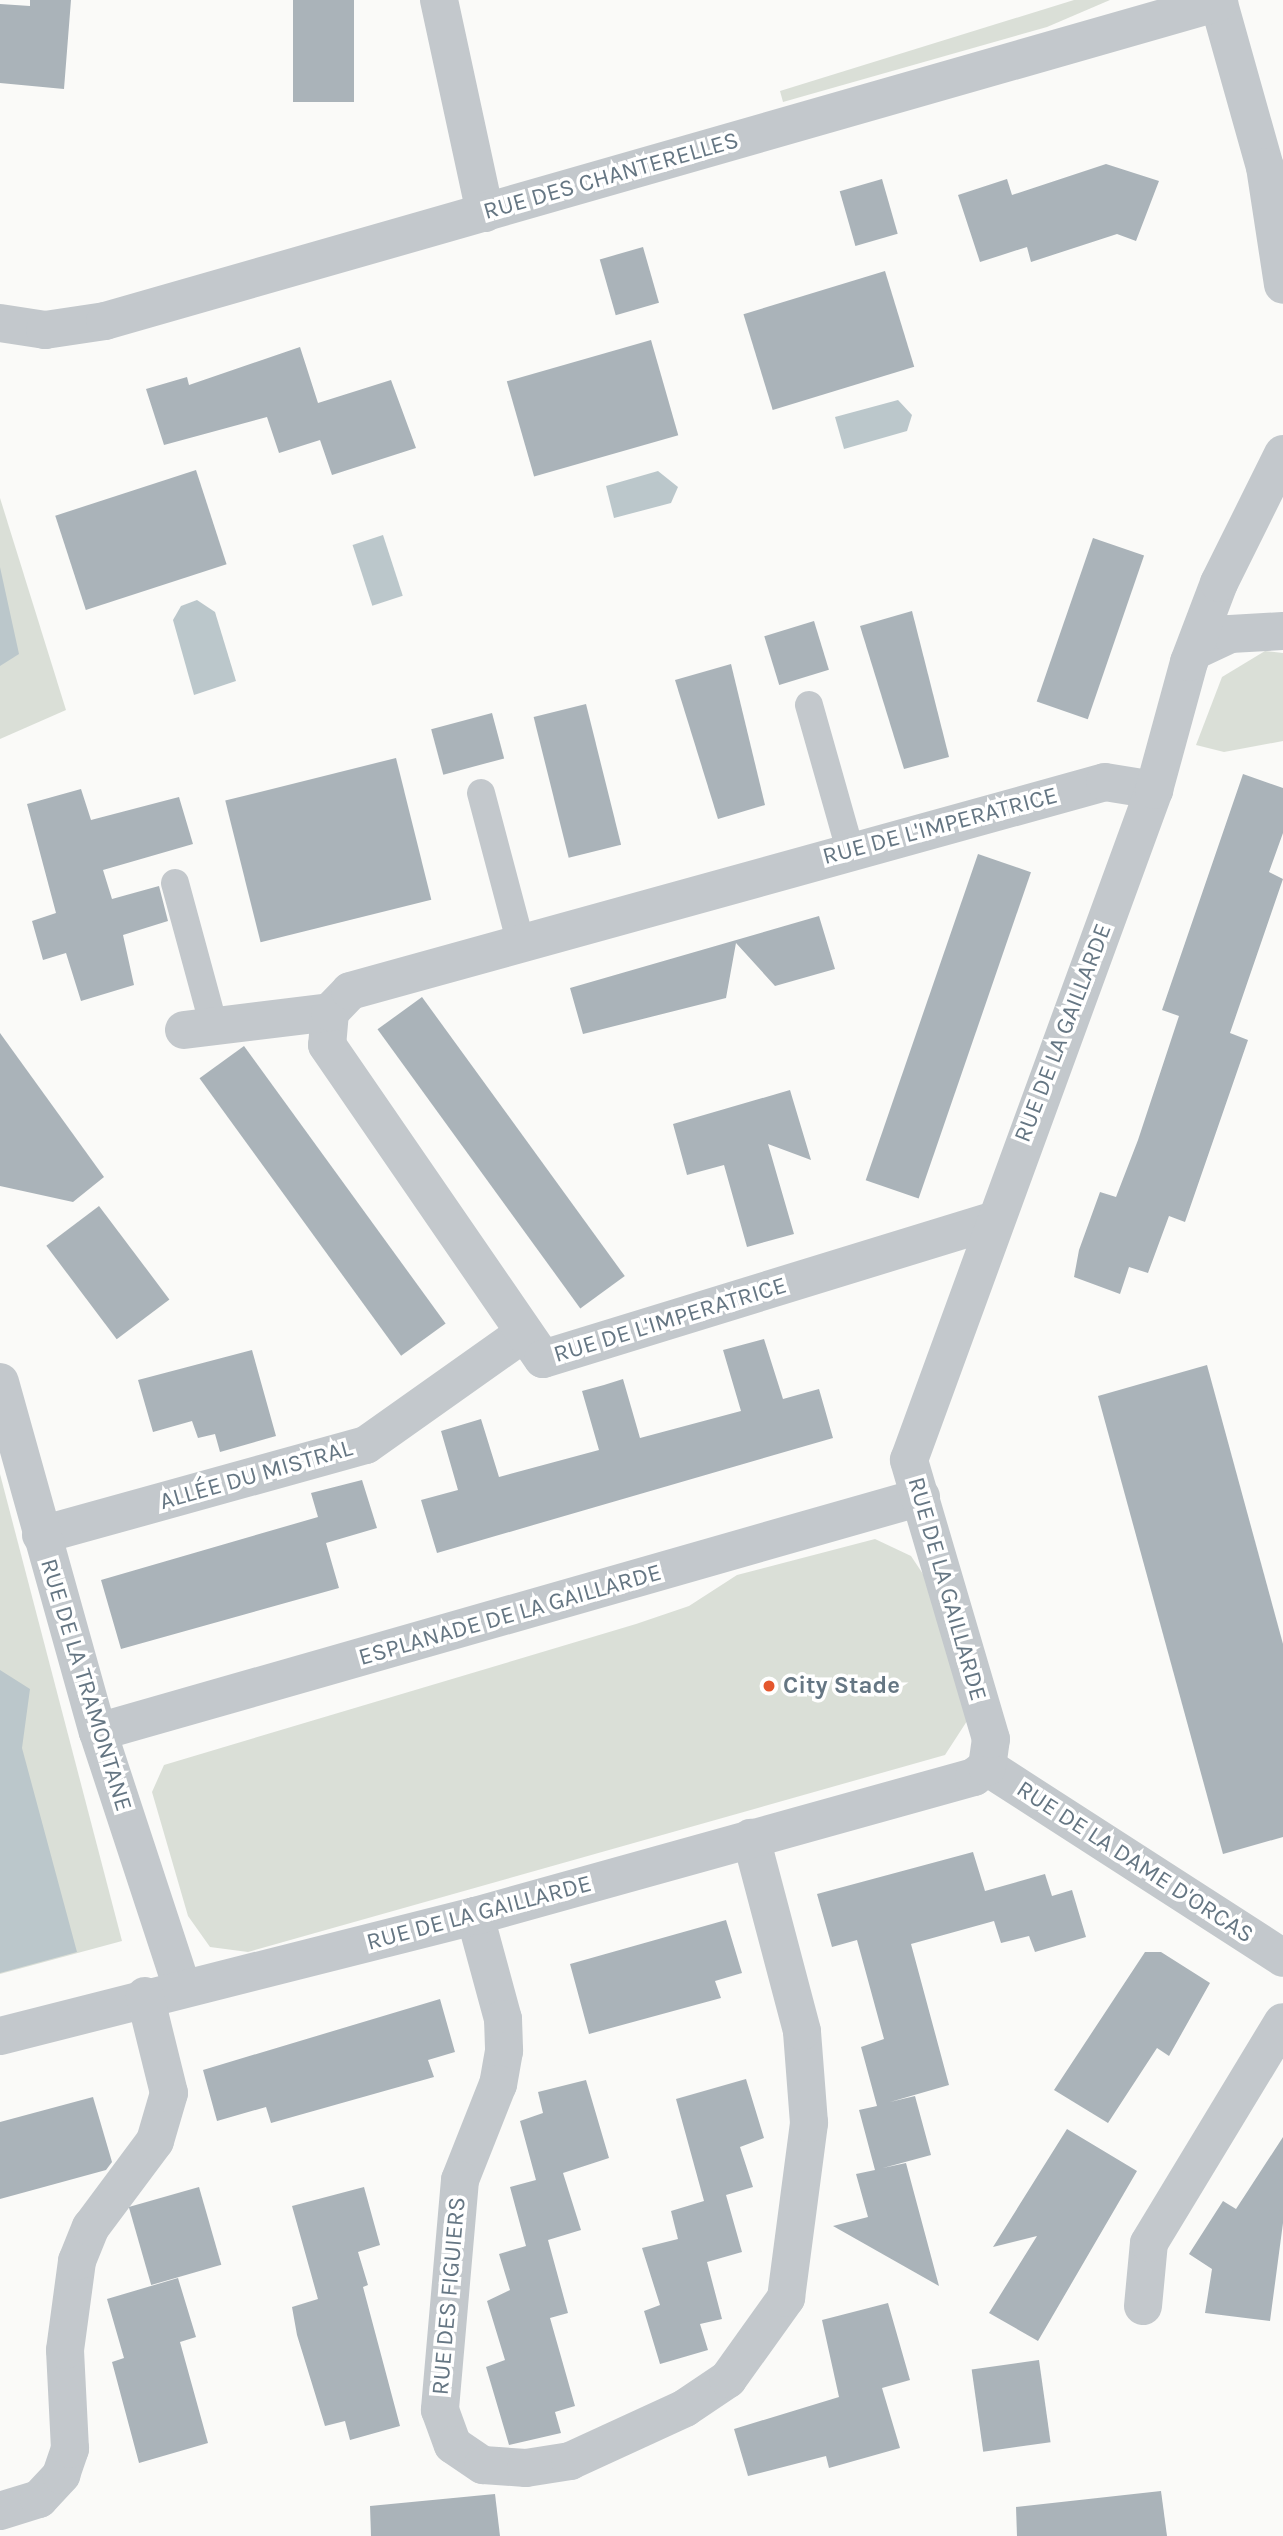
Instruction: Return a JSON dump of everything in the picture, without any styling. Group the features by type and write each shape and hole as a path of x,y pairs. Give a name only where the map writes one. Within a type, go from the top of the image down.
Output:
{"street":[{"path":"439,0 485,213"},
{"path":"1218,1 1265,167 1283,285"},
{"name":"RUE DES CHANTERELLES","path":"0,323 45,330 105,321 1218,1"},
{"name":"RUE DE LA GAILLARDE","path":"0,2036 181,1985 475,1916 974,1777 987,1767 991,1739 909,1460 992,1221 1154,790 1194,651 1283,454"},
{"path":"1194,651 1230,634 1283,631"},
{"name":"RUE DE L'IMPERATRICE","path":"992,1221 543,1359 327,1045 330,1012 350,991 850,850 1105,782 1154,790"},
{"path":"198,1026 330,1012"},
{"name":"ALLÉE DU MISTRAL","path":"41,1535 366,1445 524,1333"},
{"name":"RUE DE LA TRAMONTANE","path":"0,1382 98,1732 181,1985"},
{"name":"ESPLANADE DE LA GAILLARDE","path":"98,1732 921,1497"},
{"name":"RUE DE LA DAME D'ORCAS","path":"987,1767 1283,1958"},
{"name":"RUE DES FIGUIERS","path":"475,1916 503,2019 504,2051 453,2219 440,2410 453,2445 483,2465 526,2468 570,2461 685,2409 728,2379 786,2298 810,2123 803,2031 751,1838"},
{"path":"0,2511 40,2499 61,2475 70,2449 65,2350 77,2262 91,2227 149,2152 169,2093 145,1996"},
{"path":"1143,2306 1149,2243 1283,2022"}],"lane":[{"path":"809,705 850,850"},
{"path":"481,793 520,941"},
{"path":"175,883 198,1026"}],"shaded area":[{"path":"1074,0 1110,0 1047,27 783,102 780,91"},
{"path":"898,400 912,415 907,431 844,449 835,417"},
{"path":"658,471 678,487 671,503 614,518 606,486"},
{"path":"0,498 66,710 0,739"},
{"path":"383,535 403,596 372,606 353,545"},
{"path":"0,567 19,654 0,666"},
{"path":"197,600 215,612 236,681 194,695 173,620 181,606"},
{"path":"1265,651 1283,653 1283,741 1224,752 1196,745 1222,677"},
{"path":"0,1474 122,1941 0,1974"},
{"path":"875,1539 911,1556 931,1586 967,1721 945,1755 248,1952 210,1947 188,1916 152,1792 164,1765 636,1624 689,1606 737,1575"},
{"path":"0,1670 30,1689 22,1748 77,1952 0,1973"}],"building":[{"path":"30,0 71,0 64,89 0,83 0,4 30,6"},
{"path":"293,0 354,0 354,102 293,102"},
{"path":"1106,164 1159,181 1136,241 1117,234 1031,262 1027,247 980,262 958,195 1007,179 1012,195"},
{"path":"882,179 898,234 855,246 840,191"},
{"path":"643,247 659,303 616,315 600,259"},
{"path":"885,271 914,367 773,410 743,314"},
{"path":"651,340 678,435 534,477 507,381"},
{"path":"300,347 318,403 391,380 416,448 332,475 320,440 279,453 267,417 164,445 146,389 187,377 189,385"},
{"path":"196,470 227,564 86,610 55,516"},
{"path":"1093,538 1144,556 1088,719 1037,702"},
{"path":"912,611 949,757 904,769 860,626"},
{"path":"814,621 829,670 779,685 764,636"},
{"path":"731,664 765,805 718,819 675,680"},
{"path":"586,704 621,845 569,858 534,717"},
{"path":"492,713 504,758 443,775 431,729"},
{"path":"396,758 431,900 261,942 225,801"},
{"path":"1243,774 1283,788 1283,833 1269,872 1283,879 1230,1033 1248,1040 1185,1222 1169,1216 1148,1273 1129,1267 1120,1294 1074,1277 1079,1250 1100,1192 1116,1197 1138,1140 1179,1016 1162,1010"},
{"path":"81,789 91,820 179,797 193,844 103,870 112,899 159,886 168,921 123,935 134,985 81,1001 66,953 43,960 32,921 56,913 27,804"},
{"path":"978,854 1031,872 919,1198 866,1180"},
{"path":"819,916 835,969 775,986 736,943 726,998 583,1034 570,988"},
{"path":"422,997 625,1276 580,1308 378,1029"},
{"path":"0,1033 104,1177 73,1202 0,1186"},
{"path":"244,1046 446,1323 401,1356 200,1078"},
{"path":"790,1090 811,1160 768,1144 794,1234 747,1247 724,1165 687,1175 673,1124"},
{"path":"99,1206 169,1299 117,1339 46,1246"},
{"path":"764,1339 783,1399 819,1389 833,1438 437,1553 421,1500 458,1490 441,1431 481,1419 499,1477 599,1450 582,1391 623,1379 640,1438 741,1411 723,1350"},
{"path":"252,1350 276,1436 220,1452 215,1434 198,1438 192,1421 153,1432 138,1380"},
{"path":"1207,1365 1283,1644 1283,1837 1223,1854 1098,1396"},
{"path":"362,1480 377,1528 326,1543 339,1588 121,1649 101,1580 318,1517 311,1493"},
{"path":"973,1852 985,1891 1045,1874 1052,1896 1072,1890 1086,1937 1035,1952 1029,1936 1001,1943 994,1921 911,1944 949,2085 890,2102 915,2096 931,2155 883,2168 906,2163 939,2286 833,2226 868,2217 856,2174 875,2170 859,2110 877,2106 861,2047 884,2039 857,1940 832,1947 817,1894"},
{"path":"726,1920 742,1973 715,1981 721,1998 589,2034 570,1964"},
{"path":"1145,1952 1161,1952 1210,1983 1169,2056 1157,2048 1108,2123 1054,2090"},
{"path":"440,1999 455,2052 428,2060 434,2077 271,2123 266,2107 217,2121 203,2070"},
{"path":"746,2079 764,2138 740,2147 753,2187 726,2195 742,2252 707,2262 722,2319 700,2324 708,2350 660,2364 644,2311 660,2305 642,2248 678,2239 671,2211 704,2201 676,2099"},
{"path":"586,2080 609,2158 563,2173 581,2230 548,2240 568,2313 550,2318 575,2406 555,2412 561,2433 509,2445 486,2367 505,2360 487,2301 510,2290 499,2254 526,2246 510,2187 536,2180 520,2121 543,2113 538,2092"},
{"path":"93,2097 112,2162 106,2170 0,2199 0,2122"},
{"path":"1067,2129 1137,2171 1038,2341 989,2313 1037,2236 993,2247"},
{"path":"1283,2137 1283,2223 1270,2321 1205,2313 1212,2269 1189,2254 1223,2201 1236,2209"},
{"path":"199,2187 221,2265 151,2285 129,2207"},
{"path":"364,2187 380,2245 358,2252 368,2285 363,2287 400,2426 350,2440 345,2421 325,2426 297,2335 292,2307 318,2299 292,2206"},
{"path":"178,2278 196,2337 180,2342 208,2443 139,2463 112,2362 124,2358 107,2299"},
{"path":"888,2303 910,2380 882,2388 900,2448 829,2468 826,2456 748,2476 734,2429 839,2397 822,2320"},
{"path":"1039,2360 1051,2442 983,2452 972,2369"},
{"path":"1161,2491 1167,2536 1017,2536 1016,2507"},
{"path":"495,2494 500,2536 371,2536 370,2506"}],"place":[{"name":"City Stade","path":"769,1686"}]}
